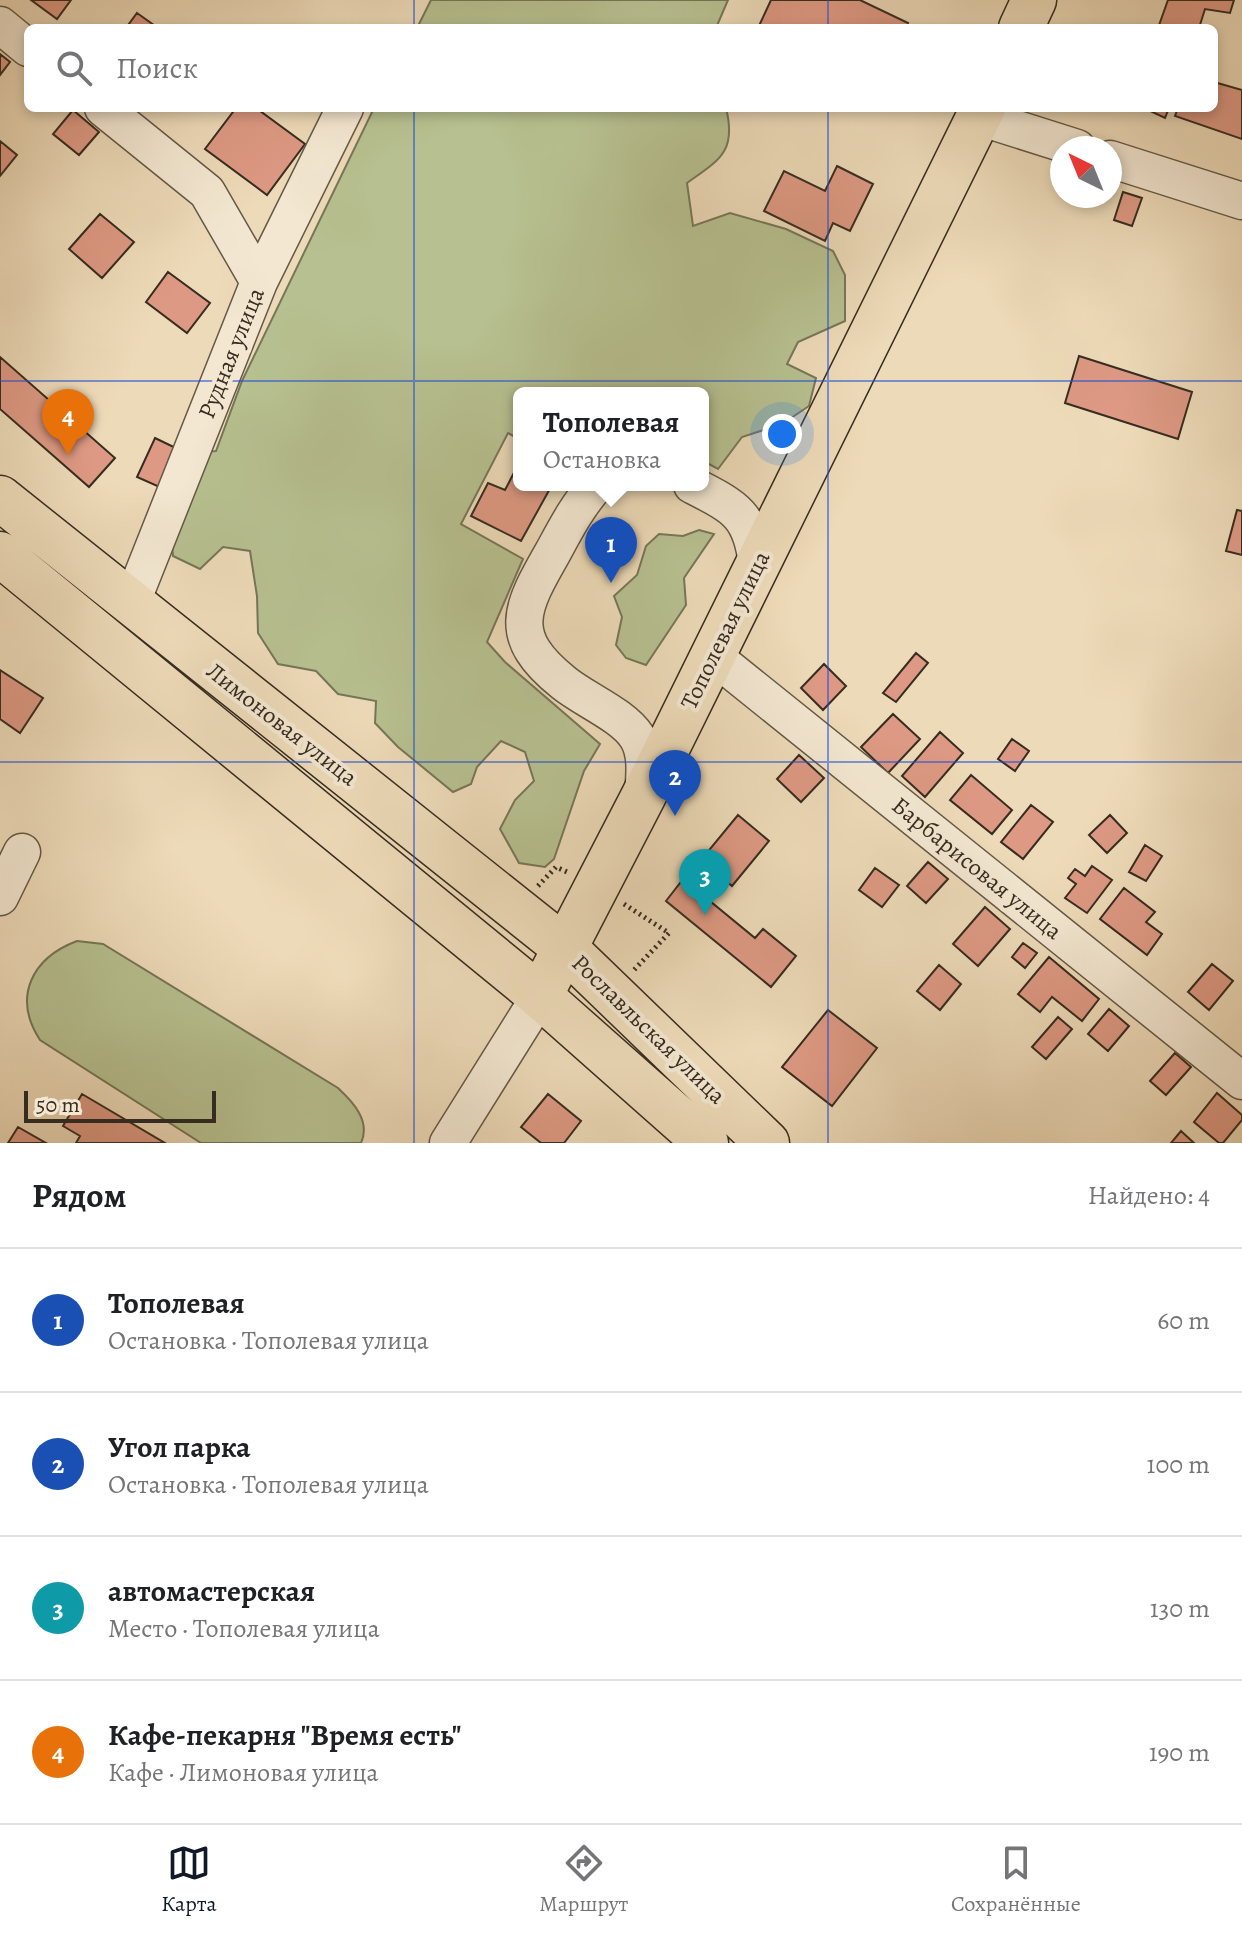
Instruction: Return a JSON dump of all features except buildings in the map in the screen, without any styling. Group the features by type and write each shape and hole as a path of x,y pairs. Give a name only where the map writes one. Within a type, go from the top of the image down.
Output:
{"main road":[{"path":"1023,24 1034,0"},
{"name":"Тополевая улица","path":"540,996 643,797 981,112"},
{"name":"Лимоновая улица","path":"0,498 565,948"},
{"name":"Лимоновая улица","path":"0,554 540,996"},
{"name":"Рославльская улица","path":"565,948 767,1143"},
{"name":"Рославльская улица","path":"540,996 706,1143"}],"street":[{"path":"0,25 24,45"},
{"path":"108,112 207,192 259,282"},
{"name":"Рудная улица","path":"131,604 259,282 343,112"},
{"path":"981,112 1050,138"},
{"path":"1122,163 1242,201"},
{"path":"590,491 581,501 528,596 524,616 526,635 538,660 565,684 629,727 638,739 644,758 643,797"},
{"path":"703,491 743,518 754,536 757,564"},
{"name":"Барбарисовая улица","path":"712,655 1242,1081"},
{"path":"0,897 22,852"},
{"name":"Тополевая улица","path":"448,1143 540,996"}],"green space":[{"path":"431,0 728,0 718,24 419,24"},
{"path":"372,112 727,112 729,135 723,153 687,183 693,226 730,213 786,229 833,251 845,275 845,321 798,342 787,364 816,378 809,406 782,424 742,437 718,469 709,464 709,387 513,387 513,436 508,433 461,524 523,559 487,642 505,662 600,744 584,771 554,859 545,867 519,863 500,829 515,800 534,781 525,752 501,741 477,767 471,784 453,792 398,747 375,723 376,701 338,694 316,671 278,664 258,633 257,596 250,551 223,547 200,569 173,556 169,515 202,452 216,451 242,381"},
{"path":"699,530 714,534 684,578 686,605 646,665 626,658 616,645 622,617 614,596 637,575 646,546 659,534 683,536"},
{"path":"77,941 103,944 338,1088 359,1112 364,1127 361,1143 201,1143 40,1040 28,1009 31,981 48,958"}],"place":[{"name":"Кафе-пекарня \"Время есть\"","path":"68,455"},
{"name":"Тополевая","path":"611,583"},
{"name":"Угол парка","path":"675,816"},
{"name":"автомастерская","path":"705,915"}]}
